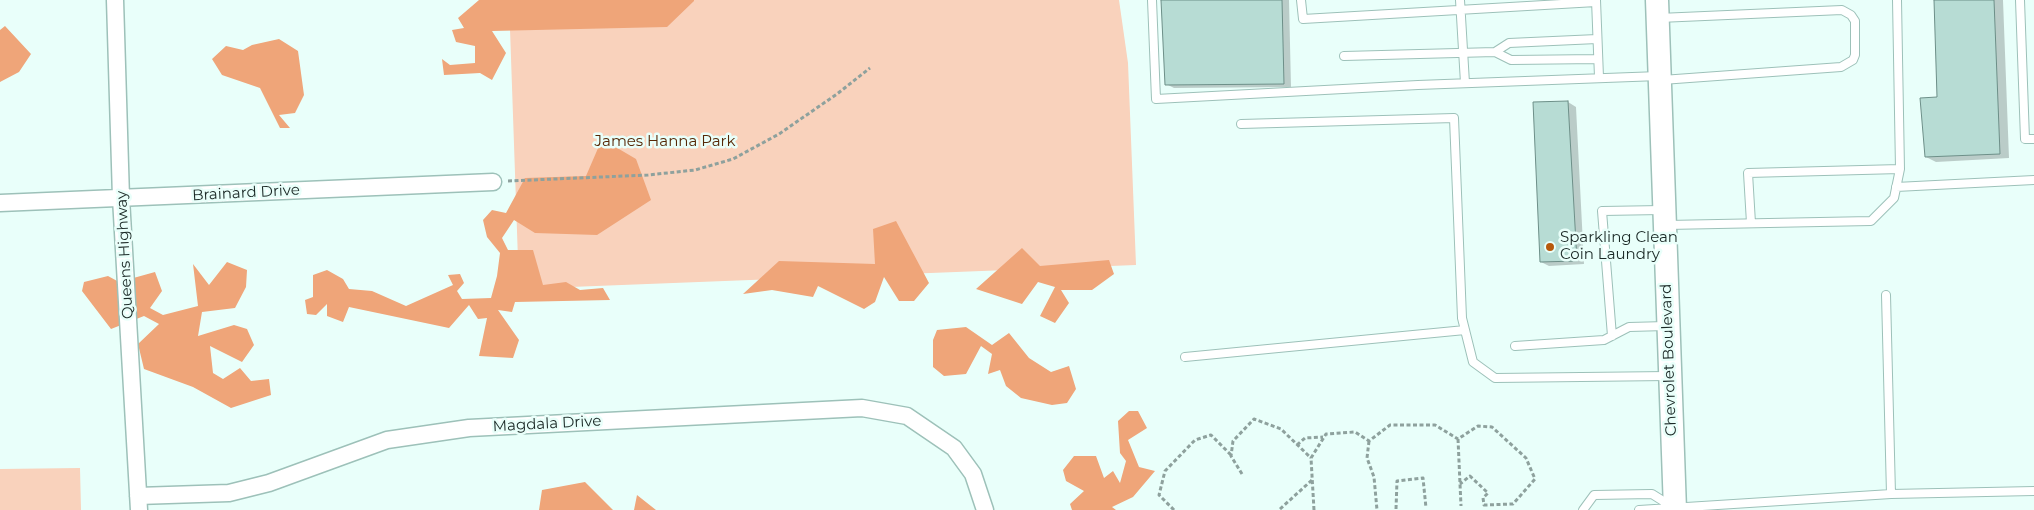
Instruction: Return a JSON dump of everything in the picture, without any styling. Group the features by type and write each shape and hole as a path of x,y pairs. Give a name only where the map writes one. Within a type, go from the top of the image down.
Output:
{"main road":[{"name":"Chevrolet Boulevard","path":"1657,9 1675,509"}],"street":[{"name":"Queens Highway","path":"115,0 121,198 139,503"},
{"name":"Brainard Drive","path":"0,203 493,182"},
{"name":"Magdala Drive","path":"139,503 229,493 269,483 387,440 469,428 862,408 907,416 954,448 972,474 986,510"}],"lane":[{"path":"1152,0 1156,99 1599,77 1660,78 1841,67 1853,60 1855,55 1855,21 1842,10 1657,9"},
{"path":"1302,0 1303,19 1596,1 1599,77"},
{"path":"1460,0 1465,83"},
{"path":"1612,336 1602,211 1665,218 1751,223 1871,221 1894,198 1900,169 1898,0"},
{"path":"2020,0 2026,139 2034,139"},
{"path":"1344,56 1495,52 1510,43 1597,39"},
{"path":"1495,52 1511,60 1598,59"},
{"path":"1241,124 1454,118 1462,318 1473,362 1495,378 1670,376"},
{"path":"1751,223 1748,173 1900,169"},
{"path":"1896,187 2034,180"},
{"path":"1886,295 1891,494"},
{"path":"1515,346 1604,340 1629,327 1668,326"},
{"path":"1185,357 1465,330"},
{"path":"1639,510 1891,494 2034,491"},
{"path":"1583,510 1594,496 1652,494 1675,509"}],"path":[{"path":"493,182 648,175 696,170 732,159 779,134 837,94 870,68"},
{"path":"1231,456 1233,441 1254,419 1281,429 1311,458"},
{"path":"1377,510 1374,477 1368,458 1370,441 1390,426 1435,424 1458,439"},
{"path":"1458,439 1478,426 1492,427 1526,458 1535,479 1513,504 1484,505 1484,498 1488,493 1470,476 1460,484"},
{"path":"1314,510 1311,458 1323,437 1326,434 1354,432 1370,441"},
{"path":"1174,510 1159,495 1165,471 1195,440 1211,435 1231,456 1242,474"},
{"path":"1297,444 1306,438 1323,437"},
{"path":"1458,439 1461,506"},
{"path":"1396,509 1397,481 1422,478 1426,508"},
{"path":"1280,509 1312,480"}],"green space":[{"name":"James Hanna Park","path":"509,0 1119,0 1128,63 1136,265 519,289"},
{"path":"80,468 81,510 0,510 0,469"}],"shaded area":[{"path":"479,0 694,1 667,27 492,31 506,53 492,80 480,73 444,75 442,59 450,65 475,63 475,46 456,42 452,30 464,28 458,18"},
{"path":"5,26 31,54 19,72 0,82 0,30"},
{"path":"279,39 298,51 304,95 295,113 279,115 290,128 280,128 260,88 222,75 212,59 226,46 243,50 252,45"},
{"path":"602,139 636,159 651,200 597,235 535,233 514,220 502,238 508,250 533,250 543,285 566,282 580,290 603,288 610,300 515,302 512,312 498,310 519,340 513,358 479,356 487,318 478,319 469,305 449,328 349,307 343,322 327,316 327,304 316,315 307,314 305,300 313,297 313,275 327,270 343,279 349,289 372,291 406,306 453,285 448,275 460,274 464,283 457,291 462,299 491,298 497,276 500,253 487,237 483,220 492,210 506,213 525,178 586,176"},
{"path":"896,221 929,283 914,301 899,301 884,277 875,302 864,309 818,286 813,297 772,290 743,294 779,261 875,264 873,229"},
{"path":"1022,248 1040,266 1109,260 1114,274 1092,290 1061,290 1069,303 1055,323 1040,316 1055,287 1038,282 1022,304 976,289"},
{"path":"227,262 247,270 246,287 235,308 202,312 198,336 234,325 247,329 254,345 242,362 210,346 213,373 223,379 240,368 251,381 269,379 271,395 231,408 193,387 144,369 138,344 159,324 144,316 111,329 82,291 84,282 108,276 119,282 155,272 162,291 150,308 163,315 198,306 193,264 209,285"},
{"path":"966,327 992,345 1009,333 1029,358 1051,372 1069,366 1076,389 1067,403 1052,405 1021,398 1006,386 1000,370 988,374 992,354 981,346 966,374 944,376 933,367 933,340 937,330"},
{"path":"1129,411 1138,411 1147,428 1128,440 1139,467 1155,471 1133,497 1112,507 1116,510 1072,510 1070,504 1084,491 1066,481 1063,470 1074,456 1096,456 1104,478 1113,471 1120,483 1126,461 1120,453 1118,421"},
{"path":"585,482 613,510 539,510 542,490"},
{"path":"637,495 656,510 634,510"}],"building":[{"path":"1161,0 1282,0 1284,84 1165,85"},
{"path":"1934,0 1994,0 2000,154 1925,157 1920,98 1937,97"},
{"path":"1568,101 1577,261 1540,262 1533,102"}],"place":[{"name":"Sparkling Clean Coin Laundry","path":"1550,247"}]}
